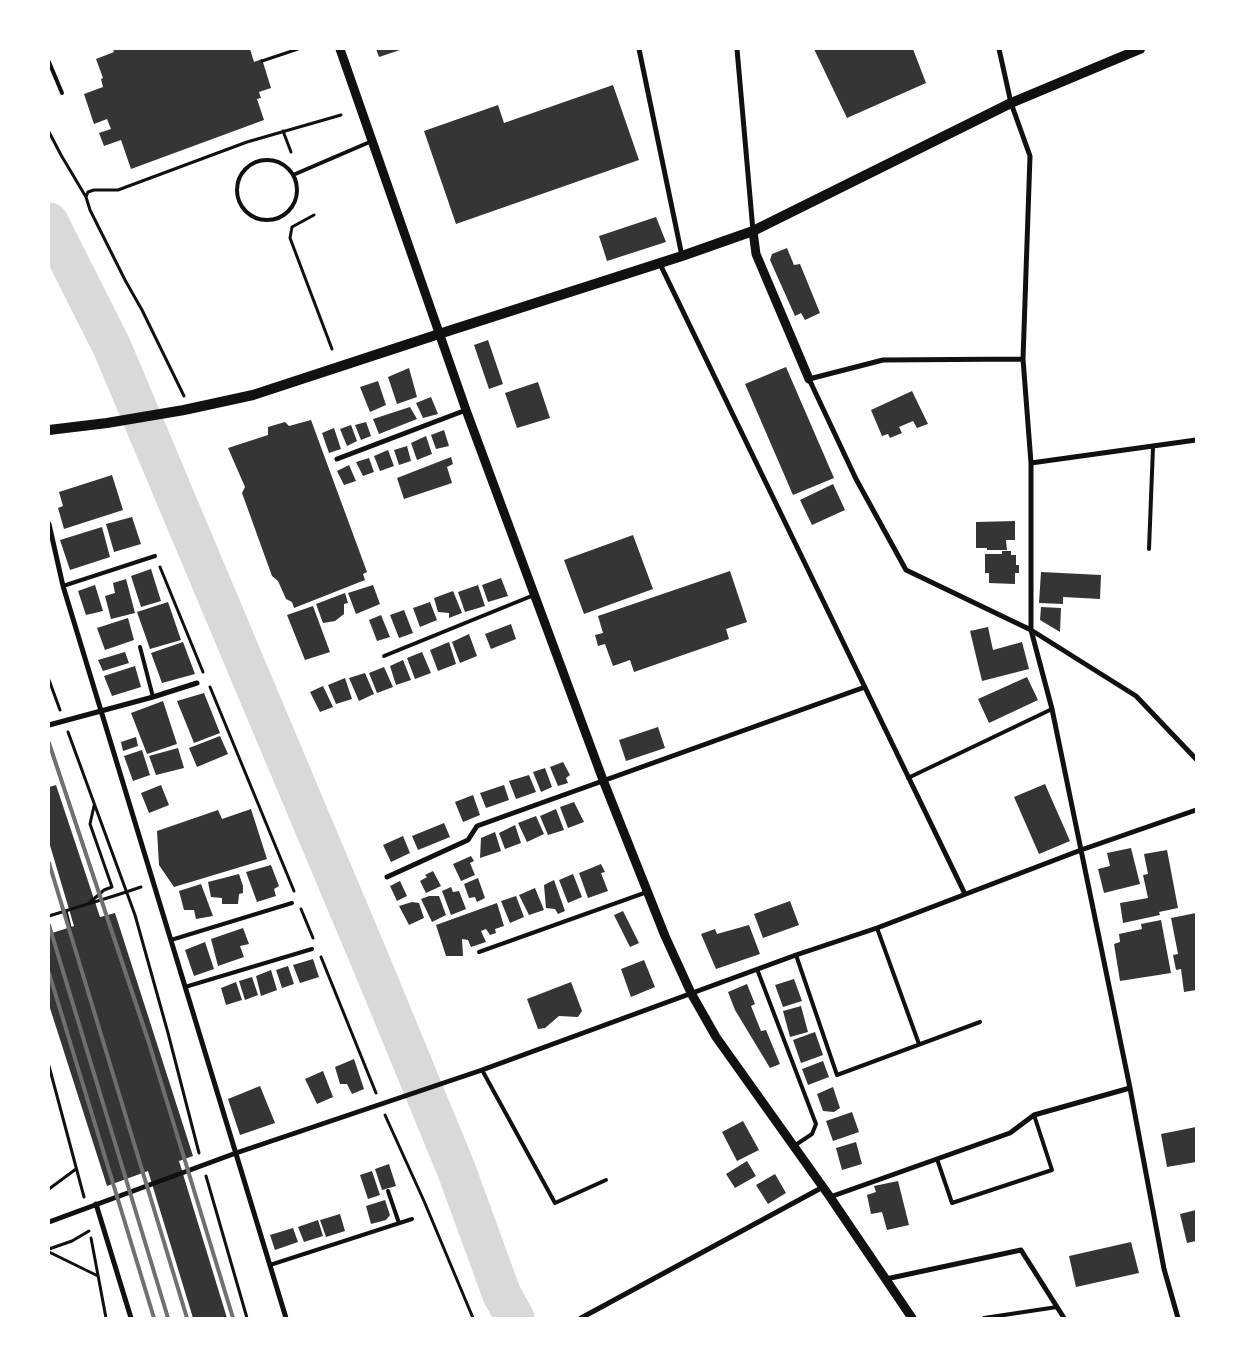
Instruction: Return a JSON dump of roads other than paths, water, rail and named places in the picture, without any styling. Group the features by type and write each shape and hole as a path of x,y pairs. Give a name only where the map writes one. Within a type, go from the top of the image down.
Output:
{"main road":[{"path":"49,430 107,423 184,410 253,395 660,264 753,231 1010,103 1140,49"}],"street":[{"path":"340,49 466,410 534,595 603,780 647,891 691,993 716,1037 830,1197 912,1318"},
{"path":"639,49 682,256"},
{"path":"737,49 756,254 809,379 856,479 906,570 1031,630 1136,696 1196,759"},
{"path":"998,49 1010,103 1030,156 1023,359 1031,463 1031,630 1052,709 1130,1088 1164,1269 1178,1318"},
{"path":"660,264 965,894"},
{"path":"809,379 883,360 1023,359"},
{"path":"337,459 466,410"},
{"path":"1031,463 1196,440"},
{"path":"49,524 63,586 286,1318"},
{"path":"49,725 154,697 197,683"},
{"path":"387,877 468,840 477,826 865,687"},
{"path":"49,1222 236,1153 482,1070 796,955 877,928 1081,850 1196,810"},
{"path":"830,1197 1010,1133 1034,1115 1130,1088"},
{"path":"582,1318 822,1187"},
{"path":"96,1204 131,1318"},
{"path":"885,1279 1021,1250 1064,1318"}],"lane":[{"path":"49,62 62,93"},
{"path":"294,175 372,141"},
{"path":"258,161 278,162 287,167 294,175 298,194 290,211 282,217 273,220 254,218 240,204 237,194 238,183 242,174 249,166 258,161"},
{"path":"1148,549 1153,447"},
{"path":"63,586 156,556"},
{"path":"384,656 534,595"},
{"path":"140,648 154,697"},
{"path":"908,778 1052,709"},
{"path":"480,952 647,891"},
{"path":"170,940 292,903"},
{"path":"877,928 919,1044"},
{"path":"185,987 312,949"},
{"path":"796,955 837,1075 980,1022"},
{"path":"758,969 816,1124 812,1134 793,1147"},
{"path":"482,1070 555,1203 606,1180"},
{"path":"937,1159 952,1203 1052,1170 1034,1115"},
{"path":"388,1191 399,1223"},
{"path":"270,1264 412,1219"},
{"path":"984,1318 1057,1307"}],"waterway":[{"path":"49,222 112,347 372,965 456,1169 502,1295 515,1318"}],"railway":[{"path":"49,743 149,1043 233,1318"},
{"path":"49,863 187,1318"},
{"path":"49,925 168,1318"},
{"path":"49,973 154,1318"}]}
